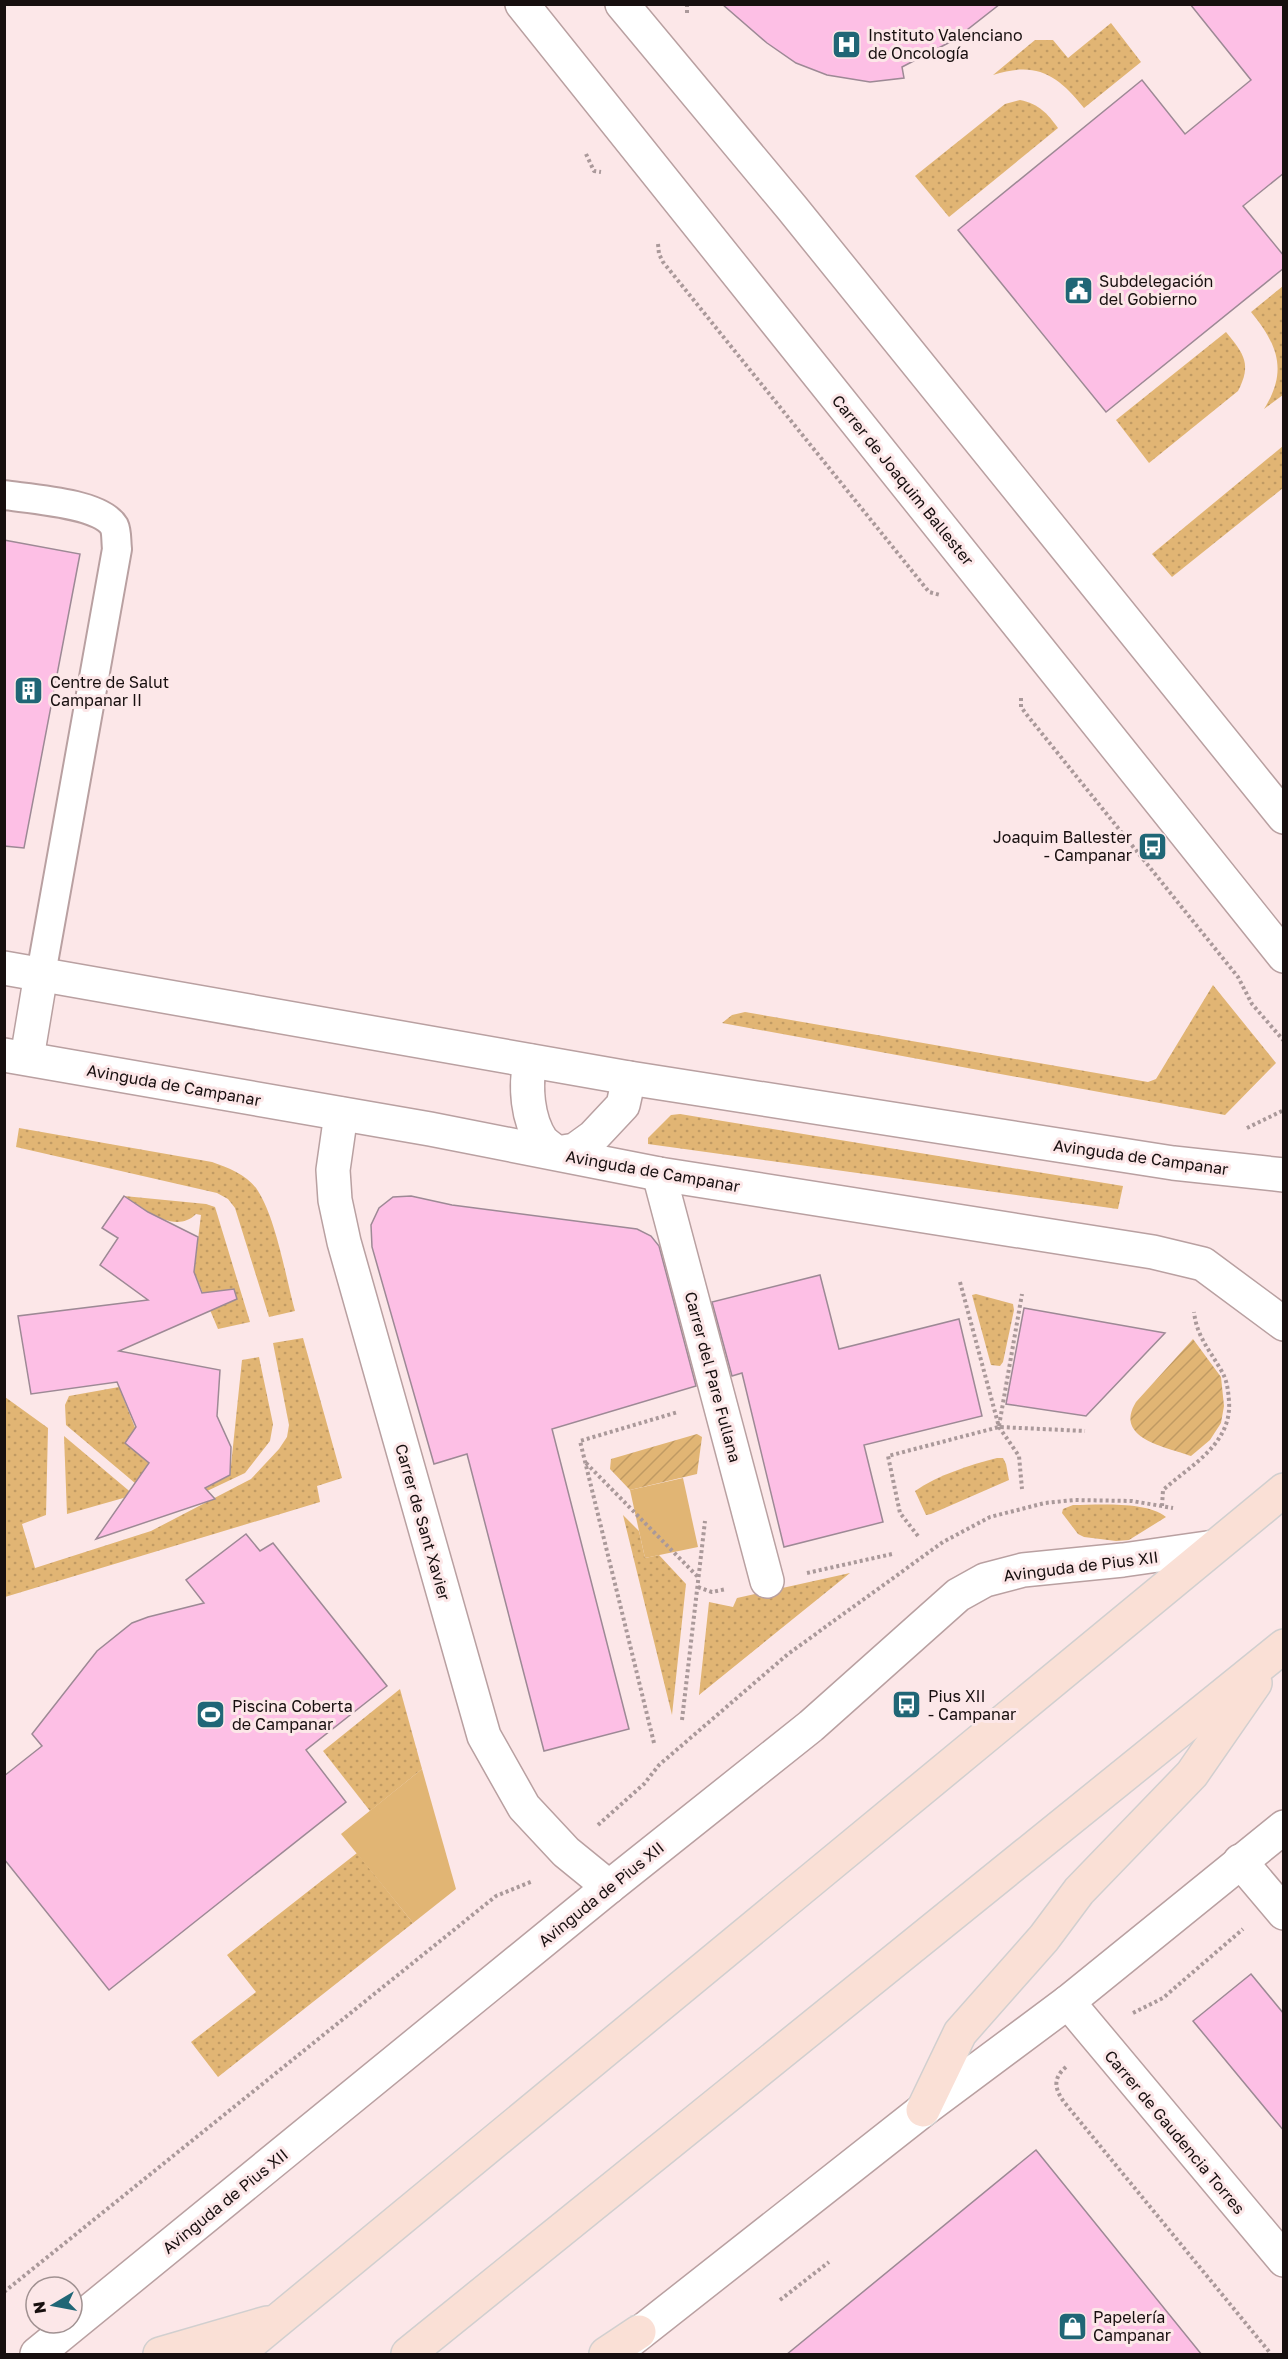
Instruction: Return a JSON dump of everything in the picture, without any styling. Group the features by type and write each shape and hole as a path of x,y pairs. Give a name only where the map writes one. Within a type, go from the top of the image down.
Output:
{"main road":[{"name":"Avinguda de Pius XII","path":"237,2355 1284,1490"},
{"path":"923,2110 960,2033 1044,1938 1079,1891 1192,1774 1279,1649"},
{"path":"408,2355 1279,1649"},
{"path":"159,2355 277,2320"},
{"path":"606,2355 648,2343"}],"street":[{"name":"Carrer de Joaquim Ballester","path":"522,4 1284,956"},
{"path":"622,4 798,215 1284,817"},
{"name":"Avinguda de Campanar","path":"4,968 629,1078 1173,1163 1284,1175"},
{"path":"16,1057 41,974"},
{"name":"Avinguda de Campanar","path":"16,1057 557,1153 659,1174 1154,1252 1203,1264 1284,1323"},
{"path":"530,1061 525,1083 532,1117 542,1141 557,1153 575,1150 593,1137 623,1105 629,1078"},
{"name":"Carrer de Sant Xavier","path":"341,1114 333,1170 335,1200 344,1242 484,1736 524,1807 566,1852 609,1887"},
{"name":"Carrer del Pare Fullana","path":"659,1174 767,1581"},
{"name":"Avinguda de Pius XII","path":"37,2355 609,1887 811,1726 958,1595 986,1580 1023,1570 1123,1560 1214,1547"},
{"path":"613,2355 648,2343 923,2110 1068,2002 1284,1827"},
{"path":"1240,1861 1284,1913"},
{"name":"Carrer de Gaudencia Torres","path":"1068,2002 1284,2260"}],"lane":[{"path":"4,495 87,509 104,515 115,528 117,549 41,974"}],"path":[{"path":"584,149 589,165 594,171 605,173"},
{"path":"658,240 659,254 663,262 929,592 943,596"},
{"path":"1021,692 1021,707 1027,716 1238,977 1252,1004 1284,1041"},
{"path":"1241,1134 1246,1128 1284,1110"},
{"path":"960,1282 999,1427 1019,1456 1022,1489"},
{"path":"999,1427 1022,1294"},
{"path":"1162,1506 1163,1490 1220,1440 1228,1416 1228,1386 1197,1333 1195,1306"},
{"path":"654,1743 580,1441 719,1401"},
{"path":"918,1536 900,1514 888,1456 999,1427 1085,1431"},
{"path":"584,1461 698,1578"},
{"path":"682,1720 705,1519"},
{"path":"4,2292 496,1896 535,1880"},
{"path":"1127,2017 1163,1998 1238,1934"},
{"path":"1064,2069 1055,2083 1057,2092 1064,2102 1271,2355"},
{"path":"780,2300 829,2262"}],"shaded area":[{"path":"1111,23 1141,62 1084,108 1055,79 1034,70 1022,69 993,75 1035,40 1053,40 1068,58"},
{"path":"1020,100 1042,110 1058,128 949,217 915,176 1005,104"},
{"path":"1283,286 1283,395 1264,409 1276,382 1277,359 1268,336 1251,312"},
{"path":"1226,332 1244,360 1245,373 1238,391 1149,463 1116,420"},
{"path":"1283,446 1283,488 1172,577 1152,554"},
{"path":"1213,985 1276,1063 1225,1115 722,1023 732,1015 745,1012 1148,1082 1156,1079"},
{"path":"680,1114 1123,1186 1118,1209 648,1144 648,1138 671,1115"},
{"path":"19,1128 212,1162 244,1176 258,1191 270,1217 295,1311 269,1317 235,1208 228,1199 217,1193 16,1147"},
{"path":"124,1196 206,1204 215,1207 250,1322 218,1329 194,1272 201,1215 196,1214 188,1220 179,1222 169,1221 150,1213"},
{"path":"976,1294 1013,1304 1014,1310 1003,1362 1000,1366 991,1365 972,1295"},
{"path":"303,1338 342,1478 317,1486 320,1502 5,1597 5,1397 48,1428 46,1515 22,1524 35,1568 151,1531 251,1479 279,1449 287,1437 289,1425 273,1343"},
{"path":"1193,1339 1221,1377 1224,1406 1221,1423 1210,1440 1191,1456 1146,1440 1137,1433 1132,1425 1131,1415 1136,1402"},
{"path":"259,1357 273,1424 270,1441 245,1473 167,1510 66,1425 65,1405 69,1396 119,1387 149,1463 138,1479 192,1474 206,1488 230,1475 242,1360"},
{"path":"697,1434 702,1437 697,1474 630,1490 610,1469 611,1459"},
{"path":"64,1436 134,1495 67,1514"},
{"path":"1003,1458 1009,1480 926,1515 915,1491 944,1475"},
{"path":"683,1478 698,1547 645,1558 630,1490"},
{"path":"1073,1505 1134,1506 1147,1508 1166,1517 1129,1540 1116,1541 1084,1537 1078,1534 1062,1513 1063,1509"},
{"path":"623,1515 639,1531 645,1558 659,1555 686,1584 672,1715"},
{"path":"850,1573 699,1695 709,1602 733,1607 737,1598"},
{"path":"400,1689 422,1769 370,1811 323,1751"},
{"path":"422,1769 456,1889 413,1923 341,1834"},
{"path":"357,1853 413,1923 218,2077 191,2042 256,1992 227,1955"}],"building":[{"name":"Instituto Valenciano de Oncología","path":"722,4 1000,4 954,40 902,67 904,78 870,82 827,75 796,63 767,43"},
{"name":"Subdelegación del Gobierno","path":"1190,4 1284,4 1284,173 1243,206 1284,256 1284,268 1106,412 958,230 1142,80 1185,134 1251,80"},
{"name":"Centre de Salut Campanar II","path":"4,540 80,554 24,848 4,846"},
{"path":"124,1196 148,1212 198,1237 194,1272 202,1293 234,1289 237,1299 119,1351 220,1370 217,1416 231,1447 230,1475 205,1488 215,1499 96,1539 149,1463 125,1443 136,1427 117,1382 31,1394 18,1316 148,1300 100,1265 118,1238 102,1228"},
{"path":"411,1196 452,1205 637,1229 651,1236 659,1246 696,1386 552,1429 629,1729 544,1751 467,1454 434,1464 372,1247 371,1225 379,1208 393,1197"},
{"path":"820,1275 839,1349 959,1319 982,1416 864,1445 883,1522 784,1547 742,1373 732,1376 712,1302"},
{"path":"1024,1308 1165,1333 1086,1416 1006,1404"},
{"name":"Piscina Coberta de Campanar","path":"246,1534 260,1551 273,1543 387,1686 306,1750 346,1802 109,1990 4,1859 4,1776 42,1746 32,1734 97,1651 132,1623 204,1603 186,1580"},
{"path":"1251,1974 1284,2014 1284,2131 1193,2021"},
{"path":"1036,2150 1202,2355 786,2355"}],"place":[{"name":"Instituto Valenciano de Oncología","path":"847,44"},
{"name":"Subdelegación del Gobierno","path":"1078,290"},
{"name":"Centre de Salut Campanar II","path":"29,691"},
{"name":"Joaquim Ballester - Campanar","path":"1153,846"},
{"name":"Pius XII - Campanar","path":"907,1705"},
{"name":"Piscina Coberta de Campanar","path":"211,1715"},
{"name":"Papelería Campanar","path":"1072,2326"}]}
